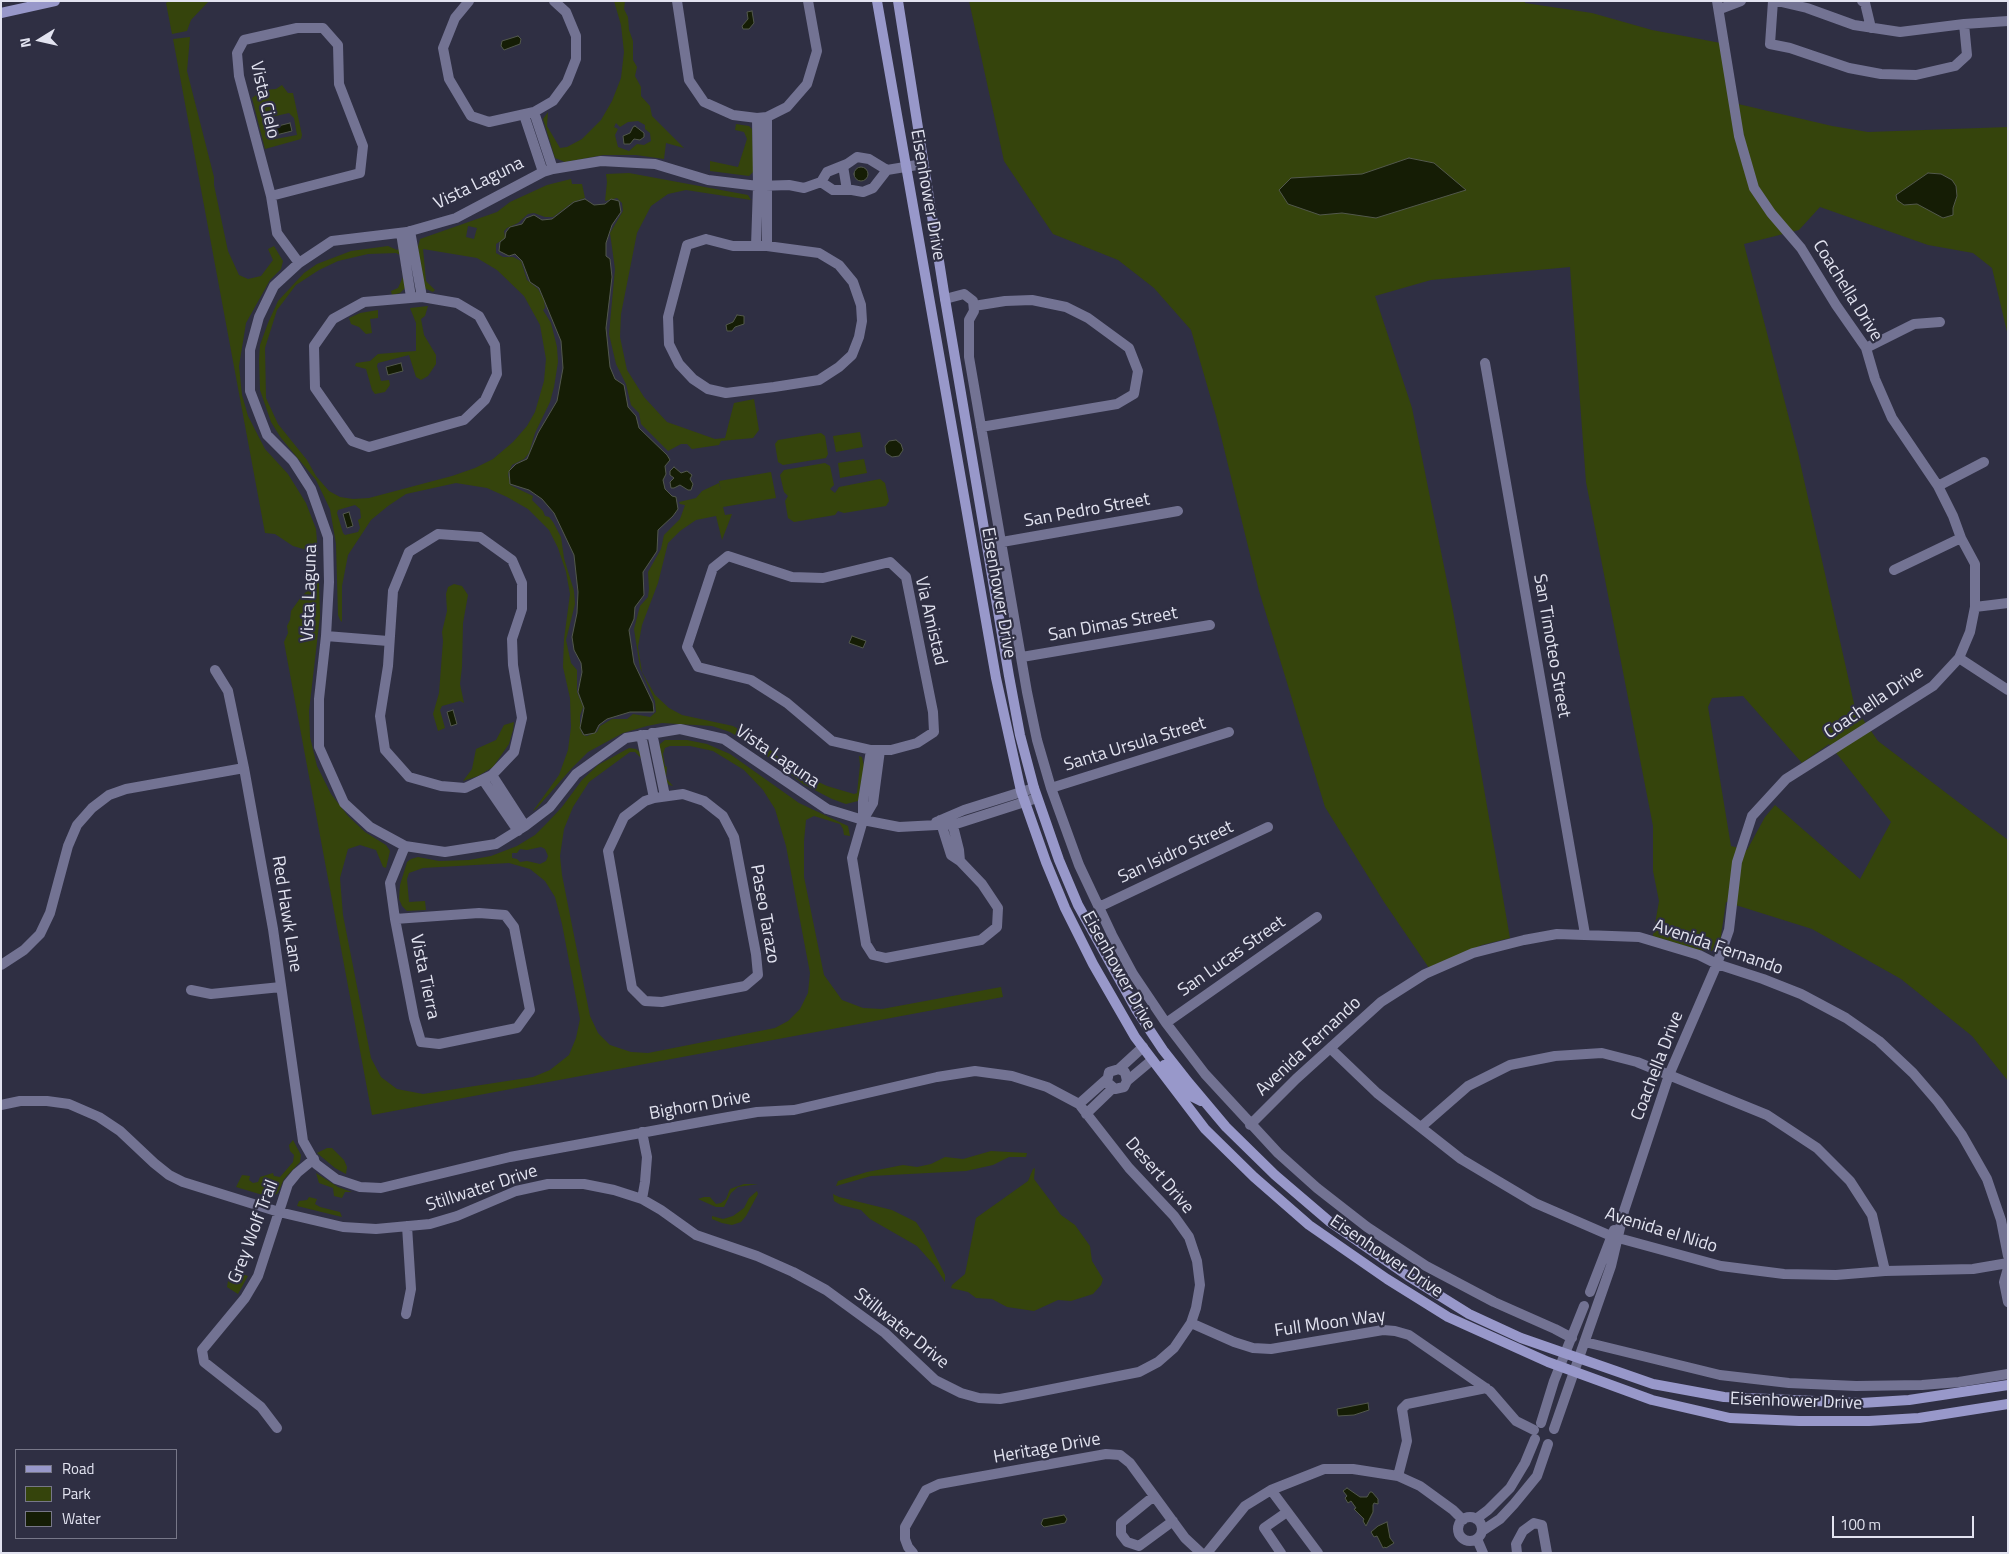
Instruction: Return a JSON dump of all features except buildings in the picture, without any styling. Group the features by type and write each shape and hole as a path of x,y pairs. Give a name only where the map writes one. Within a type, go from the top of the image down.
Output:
{"main road":[{"path":"1,12 55,1"},
{"name":"Eisenhower Drive","path":"877,1 996,678 1021,791 1046,862 1065,908 1120,1013 1152,1060 1205,1129 1254,1177 1309,1225 1387,1279 1448,1317 1560,1367 1652,1400 1730,1418 1799,1421 1869,1421 1919,1418 2008,1404"},
{"name":"Eisenhower Drive","path":"898,1 945,299 1020,735 1034,788 1078,905 1137,1011 1163,1050 1226,1127 1275,1175 1330,1222 1408,1276 1469,1314 1521,1338 1653,1384 1724,1397 1861,1403 1910,1400 2008,1386"},
{"path":"1143,1047 1155,1053 1189,1095 1207,1104"}],"street":[{"path":"469,1 455,18 443,48 449,79 472,116 489,122 534,112 553,101 567,82 576,59 576,36 566,12 554,1"},
{"path":"677,1 689,80 704,102 733,116 762,117 787,107 808,84 816,51 808,1"},
{"path":"1719,5 1741,1"},
{"path":"1772,1 1770,44 1790,48 1849,68 1881,74 1916,75 1955,66 1967,55 1964,24"},
{"path":"1777,1 1807,8 1854,25 1900,32 2008,21"},
{"path":"1862,1 1865,3 1872,28"},
{"name":"Coachella Drive","path":"1590,1292 1615,1236 1669,1075 1717,964 1729,930 1737,862 1752,816 1786,779 1933,686 1959,658 1970,632 1975,607 1975,564 1961,538 1953,516 1938,486 1892,418 1875,379 1866,348 1836,305 1801,248 1754,188 1739,136 1719,5"},
{"name":"Vista Cielo","path":"271,196 360,173 363,146 340,84 338,45 323,28 297,28 244,40 237,53 239,76 271,196 276,233 299,263"},
{"path":"534,112 548,170"},
{"path":"524,115 548,170"},
{"path":"762,117 763,186 767,246"},
{"name":"Vista Laguna","path":"818,182 830,189 863,192 873,188 888,170 863,157 857,158 827,172 818,182 804,188 789,185 763,186 708,180 655,164 601,161 548,170 456,218 405,232 332,241 299,263 274,286 259,317 250,350 250,391 267,435 292,461 311,489 328,537 329,582 326,636 319,699 319,747 344,802 370,827 405,846 445,852 496,844 522,829 550,807 576,774 626,738 680,729 724,739 827,809 863,820 898,827 981,816 1038,798"},
{"path":"888,170 923,164"},
{"path":"843,166 847,190"},
{"path":"756,246 763,186"},
{"path":"405,232 422,297"},
{"path":"405,232 411,297"},
{"path":"706,239 733,246 756,246 819,253 839,265 853,282 861,305 862,321 859,337 852,354 839,367 819,380 726,393 708,389 693,379 679,364 668,344 668,317 687,246 706,239"},
{"path":"945,299 964,294 973,301 974,306 1005,301 1032,300 1066,307 1088,318 1129,348 1138,371 1134,394 1117,404 981,427"},
{"path":"411,297 457,302 480,316 495,345 497,374 485,400 464,420 368,447 352,442 315,388 314,346 333,319 364,302 411,297"},
{"name":"Eisenhower Drive","path":"974,306 974,311 969,320 969,357 1037,740 1051,788 1079,865 1133,974 1166,1023 1205,1074 1250,1125 1317,1188 1367,1227 1426,1266 1494,1302 1572,1338"},
{"path":"1866,348 1914,324 1940,322"},
{"name":"San Timoteo Street","path":"1485,363 1585,934"},
{"path":"1938,486 1984,462"},
{"name":"San Pedro Street","path":"1002,542 1178,511"},
{"path":"438,534 480,537 512,560 522,583 522,608 512,639 513,665 522,718 514,752 487,778 465,788 441,786 409,777 385,750 380,716 388,666 388,641 393,591 409,552 438,534"},
{"path":"1894,570 1961,538"},
{"name":"Via Amistad","path":"728,556 792,577 823,578 890,562 906,576 933,712 934,732 917,743 891,750 876,750 832,741 787,703 751,680 698,667 687,647 713,568 728,556"},
{"path":"1975,607 2008,603"},
{"name":"San Dimas Street","path":"1022,657 1210,626"},
{"path":"326,636 388,641"},
{"path":"1959,658 2008,690"},
{"name":"Red Hawk Lane","path":"215,670 228,691 244,768 273,929 303,1140 315,1162"},
{"name":"Santa Ursula Street","path":"1051,788 1229,732"},
{"path":"646,734 659,797"},
{"path":"876,750 862,801 863,820 852,858 866,944 873,955 886,958 981,940 997,928 998,908 982,884 960,861 943,822"},
{"path":"1,965 24,950 40,934 50,913 68,846 77,825 92,808 109,795 126,789 244,768"},
{"path":"487,778 522,829"},
{"name":"Vista Laguna","path":"943,822 978,805 1034,788"},
{"name":"Paseo Tarazo","path":"683,794 704,801 723,816 734,837 756,954 758,975 745,986 662,1002 644,1001 632,988 608,851 624,817 645,801 659,797 683,794"},
{"path":"978,805 981,816"},
{"name":"San Isidro Street","path":"1099,907 1268,827"},
{"name":"Vista Tierra","path":"395,919 505,914 514,927 530,1010 517,1028 439,1044 421,1042 414,1018 395,919 390,883 405,846"},
{"name":"San Lucas Street","path":"1166,1023 1316,917"},
{"name":"Avenida Fernando","path":"1250,1125 1296,1078 1381,1002 1425,974 1473,954 1524,940 1557,934 1639,937 1699,955 1717,964 1801,994 1846,1018 1879,1041 1913,1073 1938,1102 1962,1135 1987,1178 2001,1220 2008,1256"},
{"path":"190,990 211,994 282,988"},
{"path":"1079,1104 1107,1079 1112,1070 1119,1069 1143,1047"},
{"name":"Avenida el Nido","path":"1330,1049 1377,1093 1460,1159 1535,1203 1615,1236 1721,1266 1784,1274 1836,1275 1885,1271 1973,1269 2008,1263"},
{"path":"1421,1127 1468,1086 1510,1066 1555,1056 1602,1053 1637,1062 1767,1115 1817,1148 1850,1181 1872,1214 1885,1271"},
{"path":"1107,1079 1109,1086 1121,1089 1152,1060"},
{"path":"1119,1069 1125,1072 1127,1082"},
{"name":"Bighorn Drive","path":"315,1162 336,1180 360,1187 382,1188 510,1157 757,1112 794,1110 937,1076 975,1071 1012,1076 1047,1087 1079,1104 1086,1114"},
{"path":"1086,1114 1113,1088"},
{"name":"Stillwater Drive","path":"1,1105 20,1101 47,1101 69,1104 99,1117 120,1131 169,1175 202,1189 278,1212 343,1227 376,1229 430,1224 457,1216 516,1191 548,1184 584,1184 614,1190 642,1199 696,1235 758,1256 826,1290 886,1333 935,1380 961,1393 979,1398 1008,1397 1139,1372 1158,1362 1174,1348 1190,1323"},
{"name":"Desert Drive","path":"1086,1114 1129,1168 1174,1216 1189,1237 1197,1260 1200,1285 1196,1308 1190,1323"},
{"path":"642,1132 647,1157 642,1199"},
{"name":"Grey Wolf Trail","path":"277,1428 261,1407 204,1362 202,1350 245,1298 258,1276 288,1184 296,1172 315,1162"},
{"path":"406,1314 411,1289 407,1226"},
{"name":"Coachella Drive","path":"1480,1535 1500,1519 1537,1476 1548,1444 1555,1438 1554,1428 1611,1266 1615,1236"},
{"path":"2008,1268 2004,1282 2008,1302"},
{"path":"1476,1519 1510,1488 1524,1463 1584,1306"},
{"name":"Full Moon Way","path":"1190,1323 1234,1342 1253,1348 1271,1349 1366,1332 1395,1331 1409,1335 1486,1388 1501,1402 1505,1410 1516,1421 1537,1431"},
{"name":"Eisenhower Drive","path":"1585,1342 1720,1375 1789,1383 1856,1386 1922,1385 1959,1382 2008,1374"},
{"path":"1398,1476 1407,1441 1402,1409 1407,1404 1486,1388"},
{"path":"1537,1431 1547,1423 1554,1428"},
{"path":"1537,1431 1539,1444 1548,1444"},
{"name":"Heritage Drive","path":"907,1551 905,1527 926,1490 939,1484 1106,1454 1120,1455 1130,1463 1185,1538 1201,1553"},
{"path":"1206,1553 1245,1506 1271,1490 1324,1470 1353,1469 1398,1476 1420,1486 1453,1510 1463,1520"},
{"path":"1271,1490 1318,1553"},
{"path":"1154,1496 1121,1523 1122,1534 1127,1542 1139,1546 1173,1521"},
{"path":"1281,1553 1264,1528 1287,1512"},
{"path":"1480,1535 1470,1541 1462,1538 1459,1527 1463,1520 1469,1518 1476,1519 1481,1524 1480,1535 1483,1553"},
{"path":"1517,1553 1516,1544 1523,1531 1534,1523 1542,1526 1547,1553"}],"green space":[{"path":"169,1 209,1 191,20 187,31 172,34 166,3"},
{"path":"614,1 625,1 624,9 628,17 629,30 633,41 633,60 637,67 635,76 641,87 641,96 650,106 652,116 684,148 666,143 664,159 636,155 603,155 565,162 555,158 543,119 548,112 547,126 560,148 567,147 582,139 601,120 612,101 621,78 624,52 621,25","holes":["638,121 645,125 645,129 650,133 651,141 644,145 637,144 629,151 618,147 615,135 618,129 614,127 616,123 620,127 628,122"]},
{"path":"969,1 1525,1 1525,3 1592,13 1652,30 1726,44 1734,103 1832,126 1868,132 2008,127 2008,336 1992,268 1973,253 1928,245 1820,207 1799,230 1744,244 1798,453 1855,708 1878,741 2008,840 2008,1081 1972,1036 1901,979 1812,929 1726,902 1720,942 1712,951 1699,950 1653,936 1659,901 1653,871 1653,826 1586,482 1570,267 1431,280 1375,296 1412,408 1453,611 1510,938 1482,945 1429,968 1384,902 1325,807 1259,591 1216,416 1191,330 1154,288 1118,260 1053,234 1004,161","holes":["1743,696 1802,763 1829,744 1891,822 1860,879 1775,805 1765,817 1747,850 1731,846 1708,707 1712,698"]},
{"path":"190,37 187,71 214,177 228,251 239,275 248,279 261,276 273,260 268,249 274,246 283,261 281,269 270,280 246,323 239,366 242,395 248,416 265,449 288,474 306,503 316,529 318,555 293,546 275,534 265,533 173,39"},
{"path":"282,85 288,93 293,93 302,135 301,139 265,149 252,98 263,90 276,89","holes":["289,113 294,118 297,135 270,140 267,125 271,122 271,117"]},
{"path":"736,124 749,126 752,129 754,171 749,176 710,171 710,161 738,167 747,139 744,132 735,130"},
{"path":"629,173 748,195 751,200 686,190 668,194 651,206 637,233 621,314 620,337 627,370 644,397 667,422 715,439 725,438 734,403 754,399 759,430 753,438 721,441 719,445 692,449 687,444 681,444 668,451 641,424 639,413 631,405 626,384 616,364 609,334 615,269 610,233 623,211 622,203 617,198 605,201 606,174"},
{"path":"571,179 572,184 582,184 585,198 573,202 553,217 545,217 534,213 528,214 518,223 507,228 504,231 505,238 496,244 496,253 503,257 513,257 521,261 527,280 538,289 544,300 545,308 543,310 551,323 557,347 558,362 550,402 535,433 529,453 524,459 512,465 508,474 510,485 533,496 532,500 543,511 545,516 549,517 553,522 561,537 564,558 574,591 575,604 566,640 571,663 577,670 577,692 583,707 580,716 580,729 583,735 587,736 597,732 600,726 612,719 627,719 633,714 650,717 656,712 655,701 640,668 634,629 640,606 648,597 648,572 661,549 664,535 680,519 685,505 679,502 696,498 702,491 719,483 721,491 719,481 771,472 776,498 723,507 725,515 732,514 722,540 716,516 696,520 680,531 668,543 658,583 642,625 638,647 642,672 655,695 669,708 682,715 733,726 761,742 793,770 827,786 854,794 857,793 859,756 862,757 864,766 858,801 846,804 803,784 755,747 730,732 712,726 662,723 623,733 588,752 533,811 559,775 568,750 571,727 570,698 563,667 564,639 570,594 566,572 558,548 549,530 528,509 487,488 456,483 406,494 371,520 348,555 342,586 342,622 340,620 338,615 336,544 330,509 316,480 281,438 271,422 260,390 260,345 278,301 304,273 317,264 351,251 388,246 399,249 400,255 396,253 368,254 338,261 319,270 296,285 277,310 265,348 266,398 278,424 307,460 316,476 329,491 340,497 353,499 369,498 475,468 493,459 513,442 527,426 535,412 544,381 546,359 540,325 524,296 497,270 477,258 423,249 426,281 435,290 433,292 424,288 418,247 420,239 497,212 510,202 547,185","holes":["468,226 477,228 474,239 466,237","355,505 360,509 361,518 358,520 360,528 358,532 345,535 337,513 338,510"]},
{"path":"401,259 405,288 400,293 392,295 391,291 398,288 403,277"},
{"path":"428,306 425,316 421,319 424,335 436,355 436,364 428,376 421,380 416,377 409,355 378,363 381,381 389,380 390,385 385,392 375,394 366,369 355,366 356,363 370,361 378,354 416,351 416,323 410,308"},
{"path":"378,310 378,318 370,319 372,333 366,334 359,327 351,324 349,318 360,313"},
{"path":"860,432 863,447 836,452 833,436"},
{"path":"821,433 825,436 828,454 826,458 783,465 778,462 775,444 778,440"},
{"path":"864,459 867,473 840,478 838,463"},
{"path":"825,463 830,466 834,485 830,489 835,493 839,487 880,479 885,483 889,501 886,506 844,513 838,511 835,515 794,522 788,518 785,501 788,496 784,492 780,475 784,470"},
{"path":"319,582 320,616 309,711 310,737 317,766 331,794 348,816 365,832 386,845 390,851 386,868 383,867 376,850 360,845 348,849 340,878 343,915 371,1058 381,1077 397,1089 423,1094 533,1077 550,1070 569,1055 576,1038 580,1019 562,924 555,897 545,881 530,869 509,863 423,868 409,873 407,879 409,902 425,901 426,910 407,911 399,899 400,885 407,862 411,859 418,857 439,861 469,860 491,856 517,846 535,835 547,823 562,807 582,780 598,765 629,748 636,749 641,753 642,759 635,752 630,752 589,782 573,807 564,829 560,856 562,875 590,1016 598,1033 610,1045 631,1052 648,1053 775,1028 788,1021 800,1009 808,993 810,973 786,846 775,809 763,790 744,770 713,751 690,746 670,746 665,748 663,754 665,766 667,767 666,778 673,786 669,785 665,780 659,750 660,744 665,740 687,740 707,744 730,754 799,803 848,826 850,836 844,835 840,824 814,816 806,820 804,841 804,877 824,975 842,1000 863,1008 882,1009 1001,987 1003,997 372,1115 284,642 288,633 287,626 291,611 314,584","holes":["541,847 545,849 548,856 546,861 540,864 527,861 520,862 512,858 512,853 517,853 520,849 527,850"]},
{"path":"454,584 462,586 468,595 463,623 460,684 464,703 460,701 442,706 440,710 445,728 438,731 433,714 439,693 442,632 447,611 446,594 448,587"},
{"path":"514,722 509,744 493,767 478,776 463,781 472,769 476,749 496,740 504,725"},
{"path":"293,1140 301,1155 300,1162 284,1179 278,1193 272,1197 236,1187 242,1175 250,1176 249,1180 253,1183 258,1182 260,1177 273,1173 274,1176 280,1177 293,1162 294,1155 290,1151 289,1145"},
{"path":"327,1148 332,1148 344,1160 347,1167 346,1174 335,1168 317,1153"},
{"path":"991,1151 1027,1153 1026,1157 1009,1157 993,1165 966,1171 871,1176 836,1186 838,1181 867,1172 903,1165 917,1167 931,1164 945,1157 963,1159"},
{"path":"1035,1168 1034,1179 1061,1215 1075,1225 1090,1246 1092,1261 1103,1279 1101,1285 1093,1294 1071,1301 1058,1300 1034,1311 1007,1307 992,1299 976,1298 968,1292 951,1288 965,1274 976,1218 1028,1181"},
{"path":"316,1173 338,1187 352,1192 345,1192 342,1198 334,1196 333,1188 319,1183"},
{"path":"744,1184 758,1184 738,1187 731,1193 724,1207 716,1207 698,1199 710,1197 716,1204 721,1203 726,1199 730,1189"},
{"path":"757,1191 758,1194 741,1222 732,1225 712,1219 712,1216 723,1219 733,1216 744,1208 749,1198"},
{"path":"833,1194 892,1210 916,1222 925,1235 945,1275 945,1282 934,1265 917,1246 870,1219 861,1210 841,1205 834,1201"},
{"path":"309,1197 317,1199 315,1204 320,1207 340,1212 342,1217 297,1206 299,1201 307,1200"},
{"path":"237,1273 248,1276 238,1294 227,1287 228,1281 234,1279"}],"water":[{"path":"752,11 754,23 749,29 743,29 742,26 748,19 747,12"},
{"path":"518,36 521,39 520,44 504,50 501,46 502,41"},
{"path":"290,123 292,131 276,135 274,127"},
{"path":"635,126 644,133 644,137 640,140 634,139 630,144 624,144 623,136 630,133"},
{"path":"1409,158 1434,163 1466,190 1376,218 1342,213 1320,215 1288,204 1279,190 1291,178 1362,174"},
{"path":"858,167 864,167 868,174 864,181 858,181 854,177 854,171"},
{"path":"1928,173 1941,174 1952,180 1956,186 1957,196 1953,215 1943,218 1917,204 1904,205 1897,200 1896,195"},
{"path":"585,199 594,205 605,204 611,199 619,201 621,212 612,225 606,243 606,256 610,259 612,277 606,328 610,367 615,379 624,385 628,407 636,416 639,428 670,460 665,466 666,474 663,480 665,489 672,496 676,497 678,509 658,530 657,551 643,572 644,595 635,607 634,619 629,630 634,663 653,703 654,712 630,712 607,719 599,725 595,733 584,735 580,728 584,708 578,692 582,672 581,663 574,650 572,637 577,613 578,592 574,555 554,513 542,499 529,490 510,484 509,471 516,464 527,459 538,433 557,401 563,368 561,341 539,288 530,282 522,261 515,254 509,256 499,251 500,242 505,238 506,232 510,227 522,224 526,218 534,215 542,220 552,219 574,202"},
{"path":"737,315 744,316 744,324 735,327 732,331 727,331 726,325 733,322"},
{"path":"401,363 403,371 388,375 386,367"},
{"path":"896,440 901,444 903,450 899,456 892,457 886,453 885,446 889,441"},
{"path":"674,467 681,473 687,471 692,475 690,479 693,484 691,490 680,485 671,488 670,482 674,478 670,475 670,471"},
{"path":"349,512 353,526 347,528 343,514"},
{"path":"852,636 866,641 863,648 849,643"},
{"path":"453,710 457,724 451,726 447,712"},
{"path":"1368,1403 1369,1410 1354,1415 1338,1416 1337,1409"},
{"path":"1347,1488 1360,1497 1367,1497 1372,1492 1378,1499 1378,1504 1374,1503 1373,1505 1373,1512 1366,1526 1363,1521 1364,1519 1354,1509 1356,1508 1351,1501 1348,1503 1345,1498 1347,1496 1343,1491"},
{"path":"1064,1515 1067,1519 1065,1523 1044,1527 1041,1524 1043,1519"},
{"path":"1387,1522 1390,1538 1394,1543 1383,1548 1377,1536 1374,1537 1371,1532"}]}
